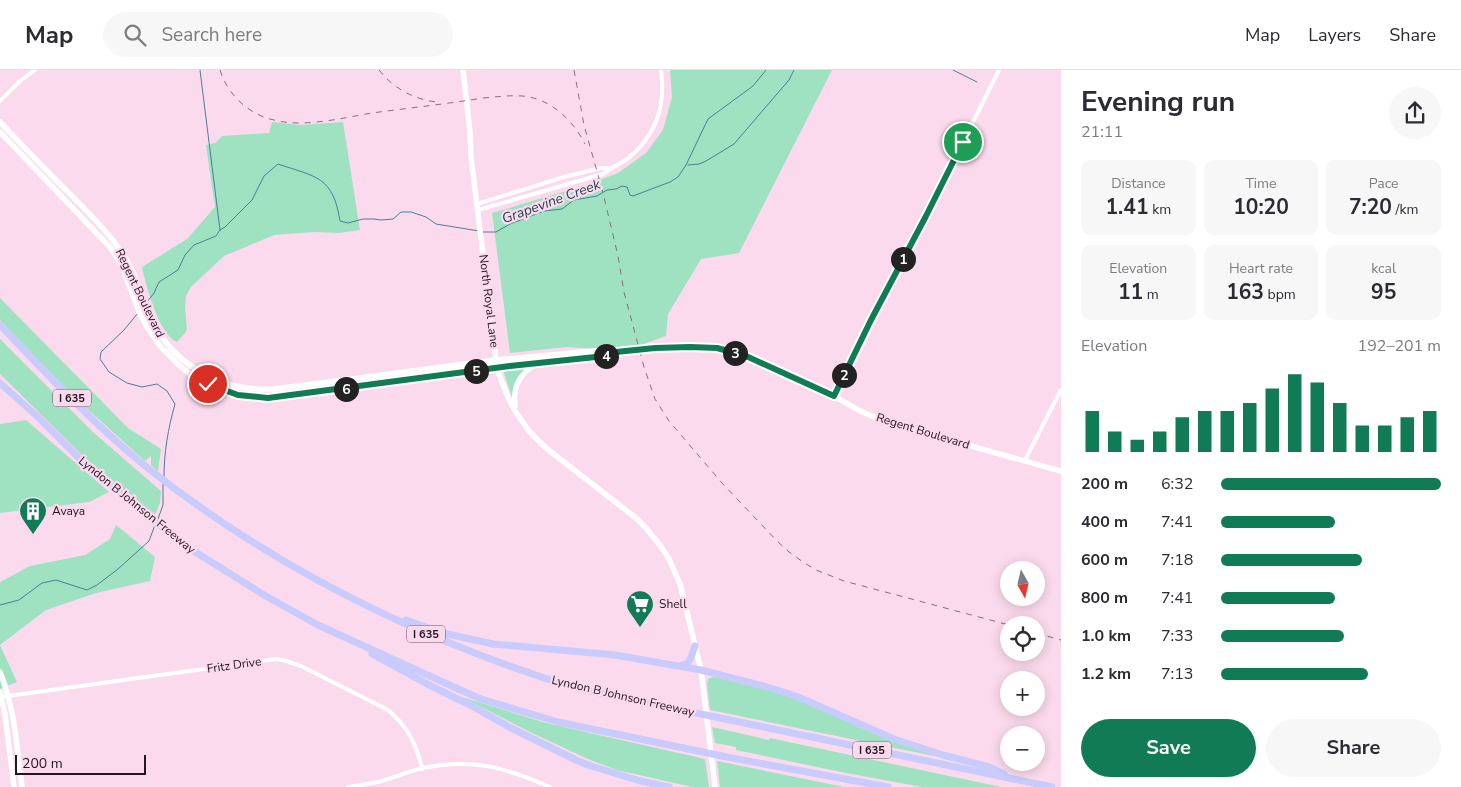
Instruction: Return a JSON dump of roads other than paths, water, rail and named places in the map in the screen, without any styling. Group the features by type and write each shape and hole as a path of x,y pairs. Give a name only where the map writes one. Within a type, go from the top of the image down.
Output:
{"highway":[{"name":"Lyndon B Johnson Freeway","path":"0,325 74,401 148,468 193,501 241,535 306,574 346,596 426,634 539,677 576,688 1052,787"},
{"name":"Lyndon B Johnson Freeway","path":"0,383 38,417 84,463 181,543 264,595 318,625 481,699 558,722 732,758 888,787"},
{"path":"346,596 422,626 461,638 505,646 615,655 701,670 778,690 894,739 989,767 1016,780"},
{"path":"318,625 472,706 509,728 576,760 640,781 669,787"},
{"path":"676,666 688,663 695,646"}],"street":[{"path":"0,101 20,81 35,70"},
{"name":"North Royal Lane","path":"463,70 471,157 496,360 506,391 529,431 543,445 620,505 646,528 669,559 680,584 701,670 714,787"},
{"path":"477,207 603,174 609,168 626,160 649,135 657,122 662,96 661,70"},
{"path":"834,396 999,70"},
{"name":"Regent Boulevard","path":"0,122 103,228 116,245 132,272 156,336"},
{"name":"Regent Boulevard","path":"0,132 110,247 122,266 140,314 185,370 204,382 238,395 268,398 605,356 616,352 655,348 717,348 746,356 888,423 1061,471"},
{"path":"477,207 564,177 601,168 609,168"},
{"path":"42,177 48,172"},
{"path":"564,177 567,184"},
{"name":"Regent Boulevard","path":"171,353 212,378 240,387 260,390 306,386 496,360 604,350 616,352"},
{"path":"516,411 514,396 517,382 524,372 536,364"},
{"path":"1025,460 1061,390"},
{"name":"Fritz Drive","path":"1,694 9,695 283,660 303,667 388,710 407,730 417,749 422,769"},
{"path":"0,672 9,695 22,787"},
{"path":"1,694 14,787"},
{"path":"348,787 381,781 422,769 445,765 479,764 514,772 550,787"}],"waterway":[{"path":"200,70 220,230"},
{"name":"Grapevine Creek","path":"483,232 496,232 510,224 544,211 562,209 574,200 597,196 607,190 622,186 627,187 630,195 633,196 670,182 678,177 686,165 708,119 753,86 766,70"},
{"path":"688,165 706,161 734,144 789,80 794,70"},
{"path":"953,70 977,82"},
{"name":"Grapevine Creek","path":"147,302 159,282 178,270 185,255 194,245 216,236 252,200 264,176 278,164 321,180 333,195 340,221 348,223 363,219 393,219 401,212 411,212 426,217 436,224 479,231"},
{"name":"Grapevine Creek","path":"138,313 124,330 101,352 100,359 109,372 127,383 142,387 157,384 167,391 175,404 167,440 164,477"},
{"name":"Grapevine Creek","path":"158,519 163,505 163,484"},
{"name":"Grapevine Creek","path":"0,605 19,600 42,583 56,580 87,590 97,585 149,541 155,525"}],"railway":[{"path":"220,70 223,79 240,102 256,113 274,120 310,123 483,98 522,96 542,101 560,112 574,127 585,144"},
{"path":"379,70 404,92 436,102"},
{"path":"574,70 584,125 603,193 618,256 624,292 644,367 655,399 669,421 722,483 777,541 789,552 816,570 844,581 1000,623"},
{"path":"1045,636 1061,640"}],"place":[{"name":"Avaya","path":"33,535"},
{"name":"Shell","path":"640,628"}]}
